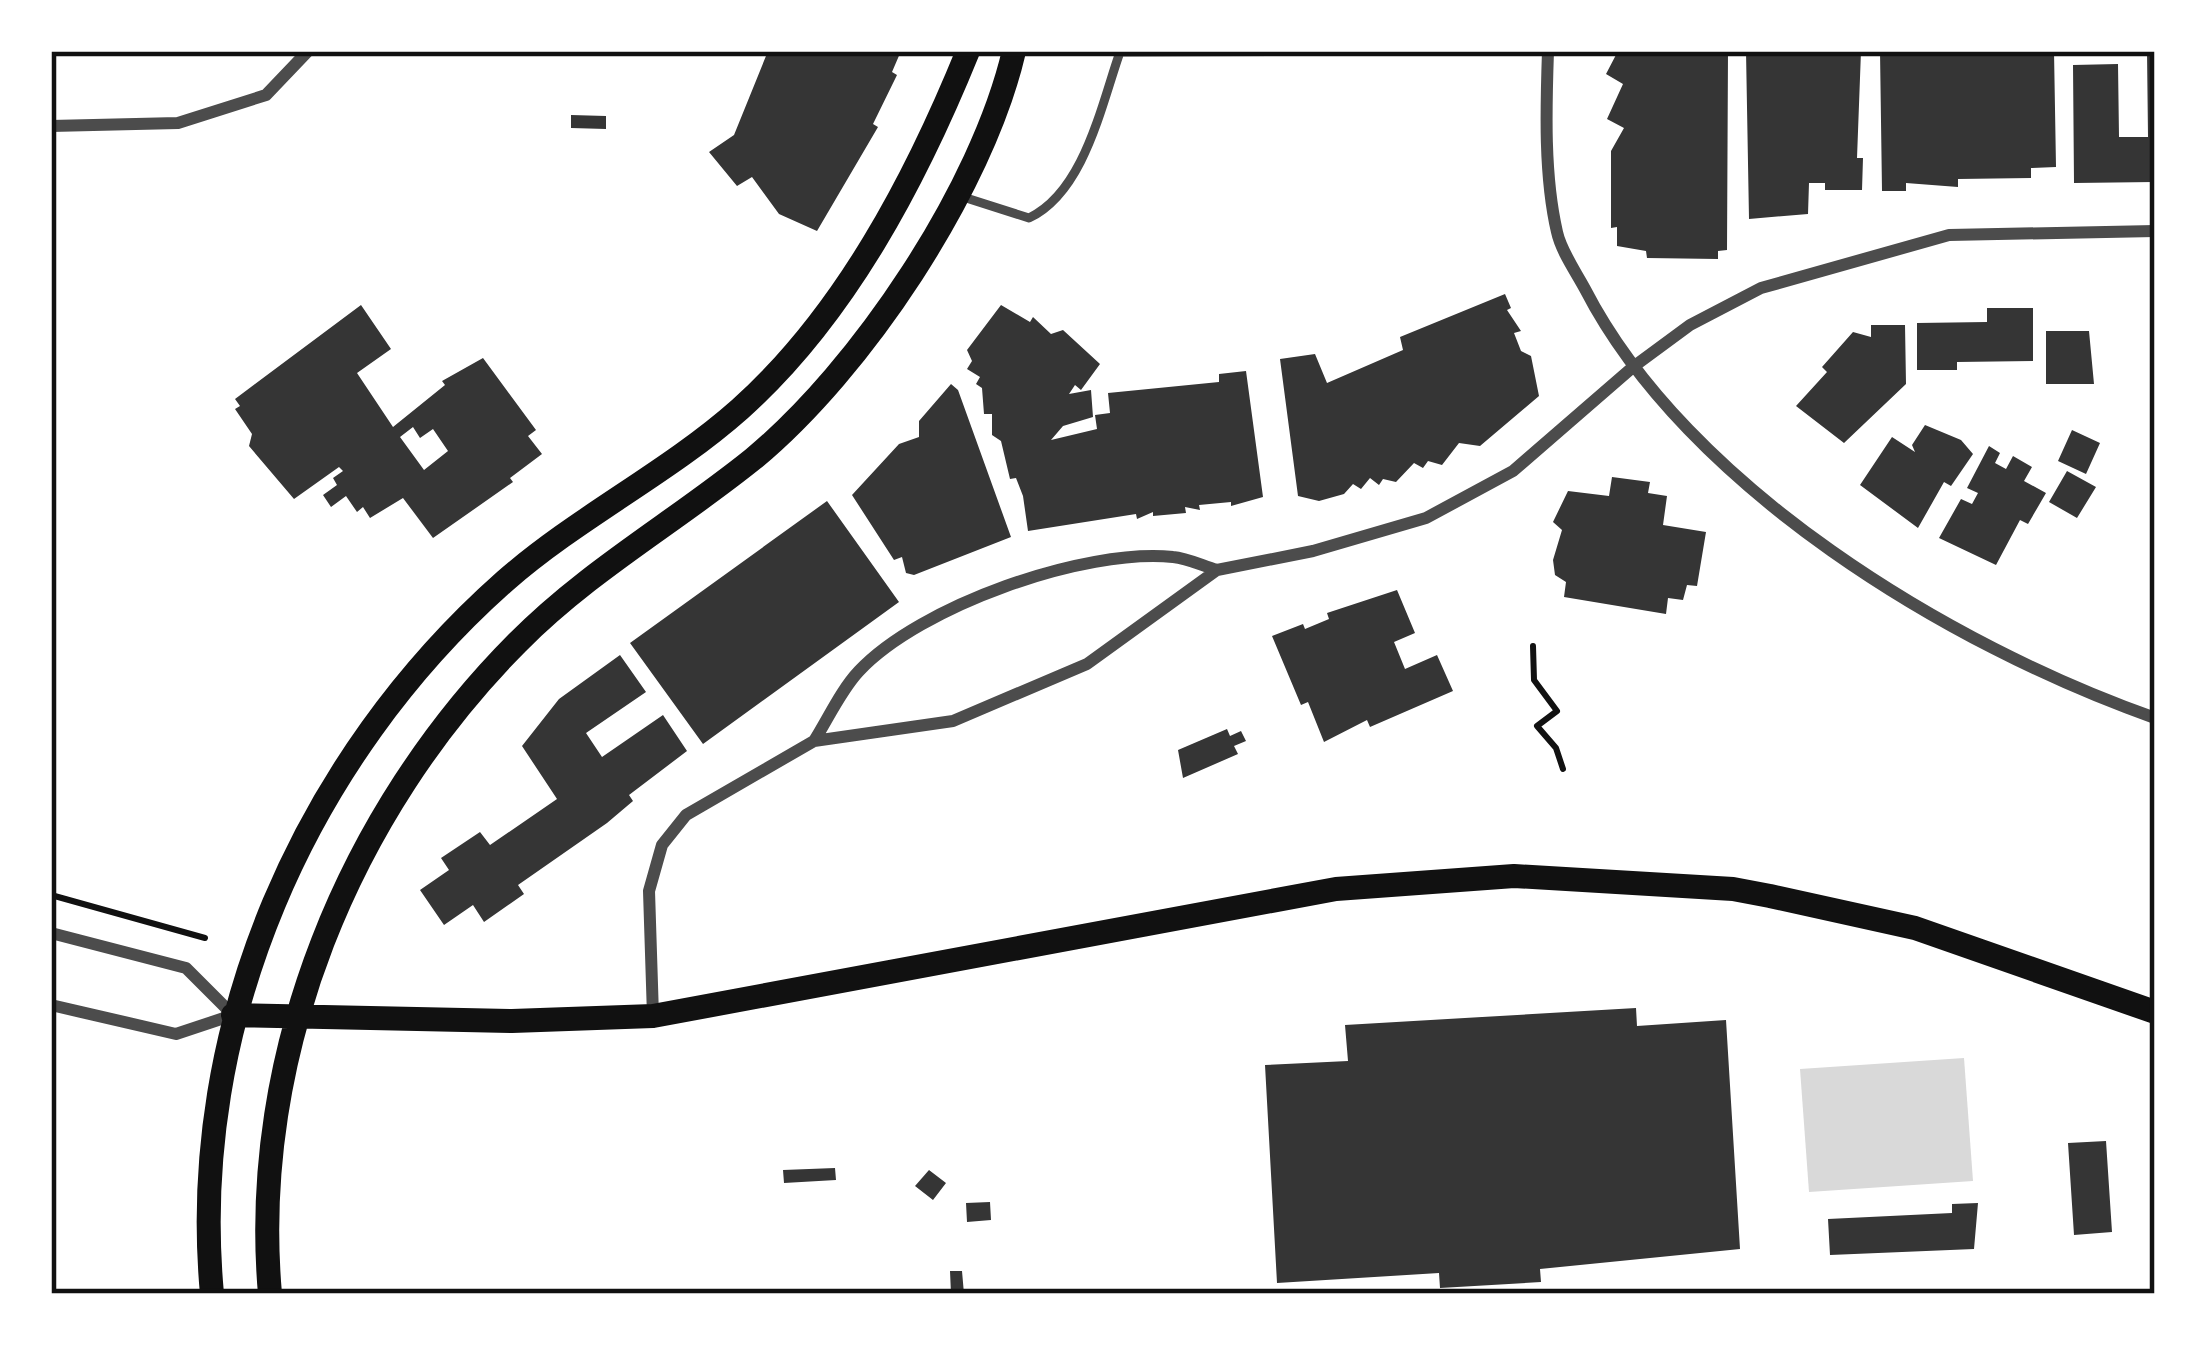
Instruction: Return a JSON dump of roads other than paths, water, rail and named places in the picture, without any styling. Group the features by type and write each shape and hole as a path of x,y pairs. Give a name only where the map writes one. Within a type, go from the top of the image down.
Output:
{"main road":[{"path":"212,1294 209,1204 215,1111 233,1016 285,874 373,724 443,641 507,579 740,409 782,363 825,314 886,221 935,132 968,51"},
{"path":"270,1294 267,1241 278,1091 296,1017 334,911 389,804 453,715 516,643 574,591 751,460 809,409 870,338 955,194 1014,51"},
{"path":"233,1016 512,1021 653,1016 1336,889 1514,876 1751,892 1915,928 2155,1012"}],"street":[{"path":"51,126 178,123 266,95 308,51"},
{"path":"1547,51 1557,235 1633,368 1716,456 1822,541 1928,610 2080,692 2155,718"},
{"path":"653,1016 649,891 662,845 686,815 814,741 953,721 1087,664 1217,570 1312,551 1426,518 1514,470 1690,325 1761,288 1949,235 2155,230"},
{"path":"814,741 859,671 927,622 981,593 1173,556 1217,570"},
{"path":"51,933 186,968 233,1016 176,1034 51,1005"}],"lane":[{"path":"955,194 1029,218 1051,208 1066,187 1120,52 1457,51"}]}
